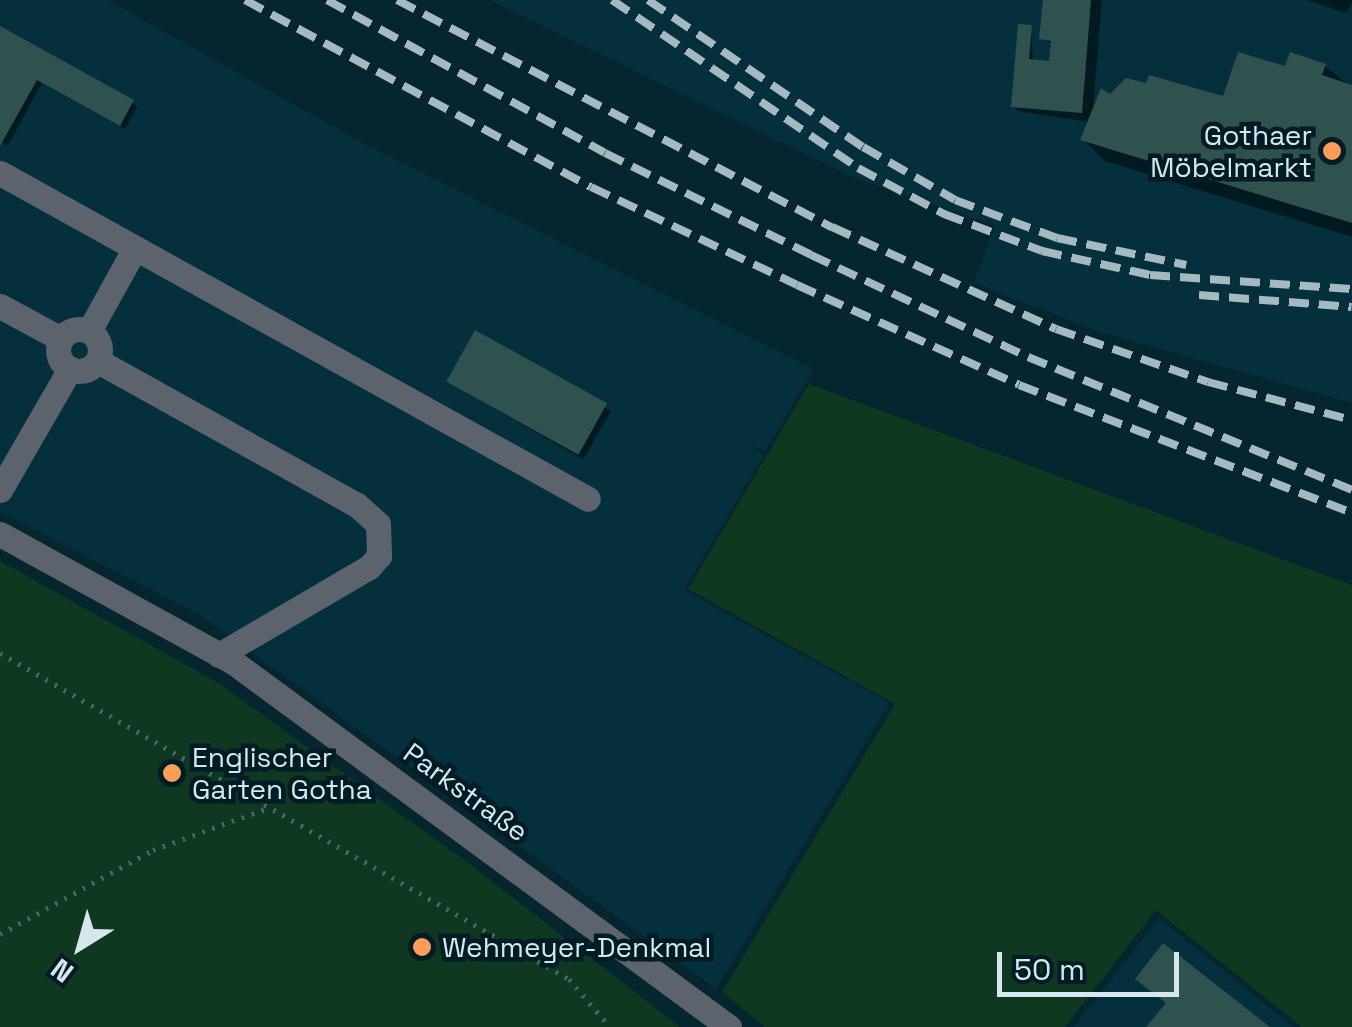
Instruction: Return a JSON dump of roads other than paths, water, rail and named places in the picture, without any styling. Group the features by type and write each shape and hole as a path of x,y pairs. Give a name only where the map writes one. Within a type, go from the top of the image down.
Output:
{"street":[{"path":"0,173 588,499"},
{"path":"89,330 135,248"},
{"path":"0,306 61,339"},
{"path":"74,329 89,330 100,344 98,362 84,371 70,369 60,359 61,339 74,329"},
{"path":"98,362 357,505 378,524 379,556 369,567 219,655"},
{"path":"0,490 70,369"},
{"name":"Parkstraße","path":"0,534 219,655 428,801 729,1027"}],"railway":[{"path":"245,0 591,187 797,285 1019,385 1352,513"},
{"path":"327,0 605,153 811,255 1028,357 1352,490"},
{"path":"397,0 832,227 1056,329 1208,382 1352,420"},
{"path":"612,0 858,168 944,214 1042,251 1150,275 1352,289"},
{"path":"648,0 863,147 955,200 1057,238 1186,265"},
{"path":"1199,295 1352,307"}],"place":[{"name":"Gothaer Möbelmarkt","path":"1332,151"},
{"name":"Englischer Garten Gotha","path":"172,773"},
{"name":"Wehmeyer-Denkmal","path":"422,947"}]}
